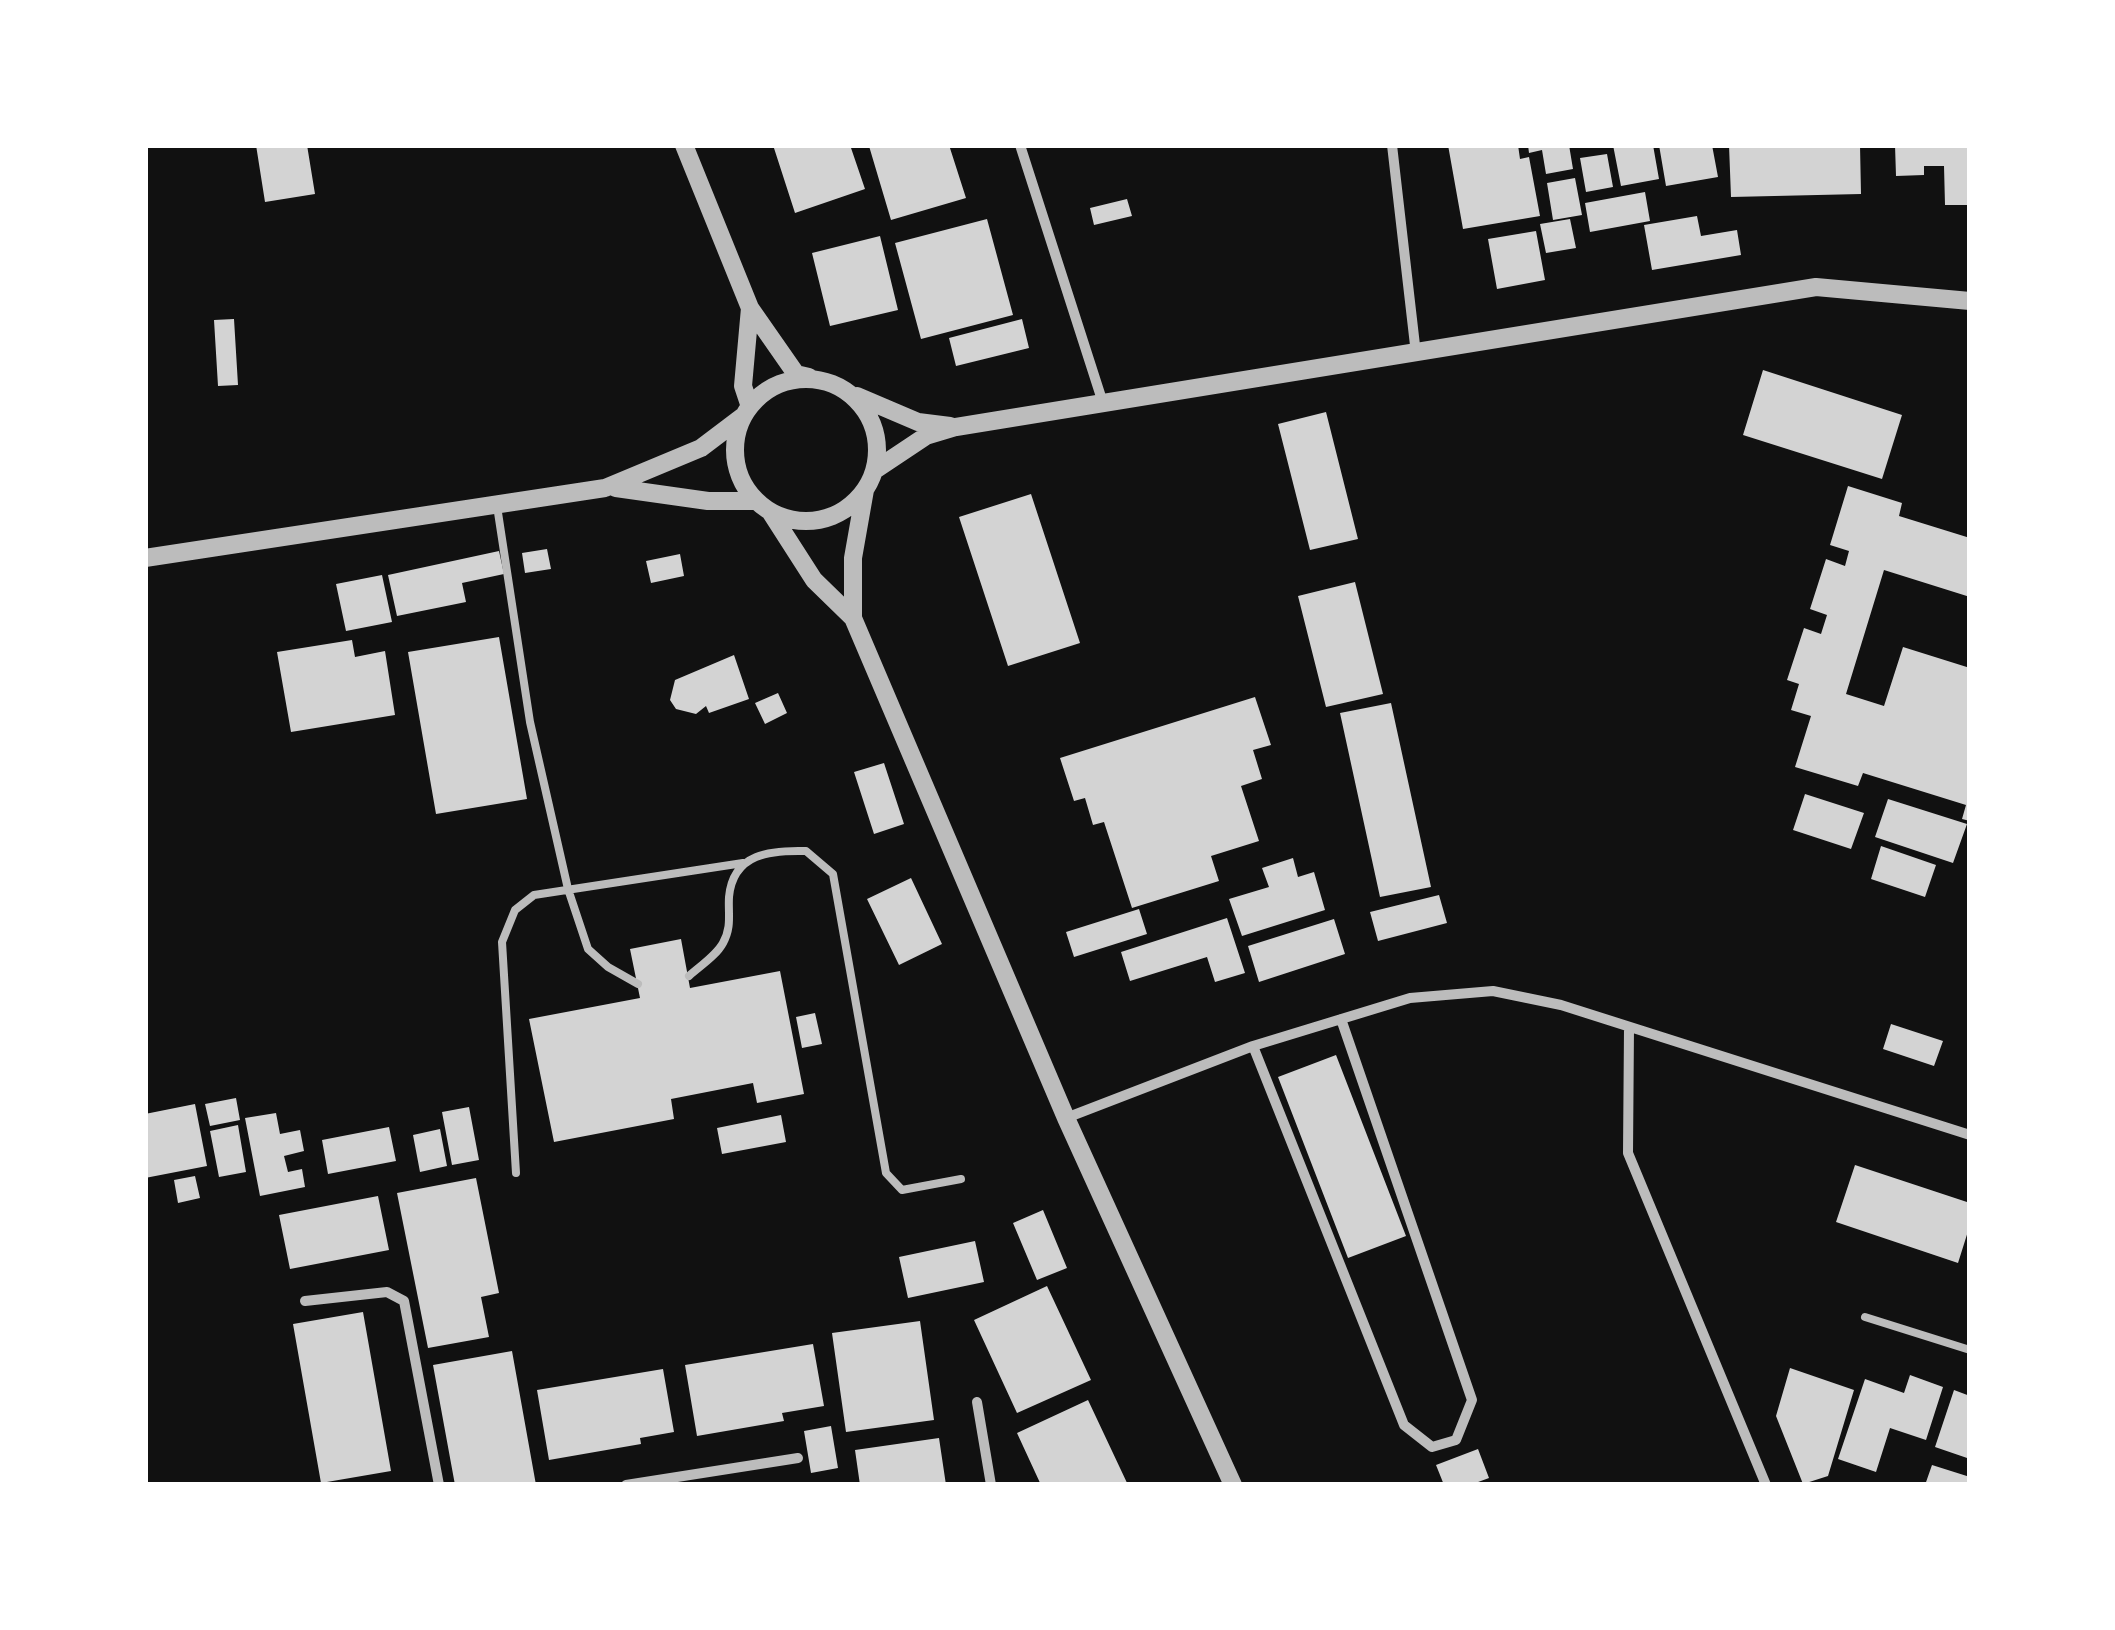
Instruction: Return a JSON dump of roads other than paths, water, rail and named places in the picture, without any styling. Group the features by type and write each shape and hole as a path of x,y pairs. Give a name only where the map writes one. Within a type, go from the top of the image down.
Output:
{"street":[{"path":"684,145 750,308 796,374 829,382 900,416 956,427"},
{"path":"1020,145 1103,403"},
{"path":"1392,145 1416,355"},
{"path":"875,470 926,436 956,427 1816,287 1970,300"},
{"path":"750,308 743,386 746,411 734,452 737,470 755,501 771,513 814,580 853,618 1066,1118 1233,1485"},
{"path":"145,558 606,488 701,448 766,389 808,378 829,382"},
{"path":"848,391 874,426 875,470 865,490 853,558 853,618"},
{"path":"606,488 708,501 755,501"},
{"path":"771,513 812,522 832,516 865,490"},
{"path":"1066,1118 1253,1046 1342,1018 1410,998 1493,991 1561,1005 1970,1134"},
{"path":"1253,1046 1404,1425 1432,1447 1456,1440 1472,1400 1342,1018"},
{"path":"1629,1028 1628,1153 1766,1485"},
{"path":"305,1301 387,1292 404,1301 439,1485"},
{"path":"977,1402 991,1485"},
{"path":"626,1485 798,1458"},
{"path":"719,1470 722,1485"}],"lane":[{"path":"498,506 530,722 568,889 588,948 608,968 638,984"},
{"path":"516,1173 502,942 515,910 534,895 744,863 765,850 806,851 832,874 886,1173 902,1190 961,1179"},
{"path":"689,976 721,946 730,924 729,893 744,863"},
{"path":"1865,1317 1970,1350"}]}
